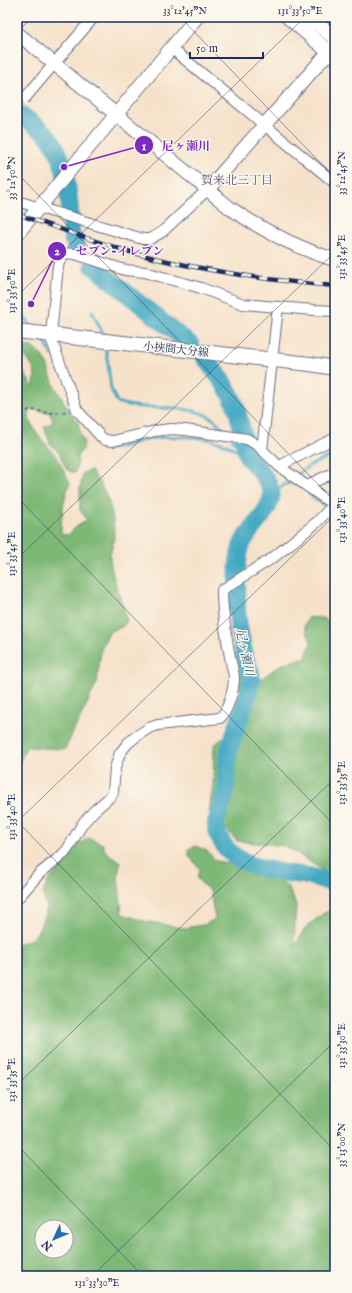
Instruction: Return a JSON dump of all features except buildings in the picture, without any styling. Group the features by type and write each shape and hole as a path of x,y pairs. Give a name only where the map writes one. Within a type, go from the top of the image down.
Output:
{"main road":[{"path":"288,17 333,51"},
{"path":"309,17 335,38"},
{"name":"小挾間大分線","path":"17,331 271,359 335,368"}],"street":[{"path":"17,96 25,98 94,17"},
{"path":"17,234 197,17"},
{"path":"17,33 207,190 242,216 268,232 335,260"},
{"path":"171,48 335,183"},
{"path":"17,201 143,239 150,239 162,232 207,190 264,125 333,51"},
{"path":"17,899 39,874 67,850 83,823 111,796 113,792 115,768 120,753 128,743 149,728 158,725 220,718 224,714 234,688 234,677 222,604 222,590 243,578 285,549 334,506 284,470 257,445 247,439 185,430 160,430 117,440 108,440 101,437 77,410 52,341 51,334 58,266 62,256 66,253 75,254 125,270 141,271 201,288 237,302 278,307 335,311"},
{"path":"262,450 278,307"},
{"path":"284,470 285,463 335,438"},
{"path":"308,487 314,482 335,472"}],"path":[{"path":"17,418 21,414 34,409 49,413 77,410"}],"green space":[{"path":"26,346 32,347 46,361 54,385 70,412 78,422 81,436 84,441 83,449 77,456 78,462 75,473 67,470 59,453 50,443 44,427 53,422 50,413 30,409 29,419 37,434 57,457 70,483 63,508 61,534 68,535 76,527 87,520 80,510 80,488 83,473 90,470 101,485 111,510 114,537 110,555 111,566 127,621 122,627 110,631 101,649 97,683 65,749 26,747 17,768 17,363 33,387 35,377 33,368 22,353 22,349"},
{"path":"309,617 323,618 335,626 335,880 286,846 237,841 209,812 213,786 214,745 244,722 237,668 239,658 247,663 261,679 280,665 306,657 311,642 304,626"},
{"path":"88,838 103,844 105,851 120,862 118,878 122,914 144,921 182,928 204,925 215,919 210,891 197,878 200,869 189,856 188,849 196,846 207,851 216,861 247,866 275,874 288,887 296,905 294,947 306,927 324,913 335,909 335,1276 17,1276 17,944 31,939 39,930 47,908 43,894 47,883 76,846"}],"waterway":[{"name":"尼ヶ瀬川","path":"17,112 46,134 57,150 61,159 69,199 71,233 76,247"},
{"name":"尼ヶ瀬川","path":"93,266 191,345"},
{"path":"92,311 103,334"},
{"path":"17,312 30,324"},
{"path":"44,340 52,355"},
{"path":"106,349 111,389 117,402 141,407 191,410 213,419 226,432"},
{"name":"尼ヶ瀬川","path":"205,358 222,381 233,400 239,416 247,456 264,476 271,492 271,498 266,510 246,537 240,548 237,582 238,619 251,679 247,699 229,753 223,803 216,822 217,832 227,849 236,857 248,863 260,868 313,877 335,884"},
{"path":"100,444 104,447 116,448 144,440 166,437 186,437 206,439 225,444 244,454"},
{"path":"232,439 247,456"},
{"path":"295,476 311,465 335,454"},
{"path":"271,498 286,484 297,484"},
{"path":"309,494 335,513"}],"railway":[{"path":"17,214 120,249 146,256 227,273 335,286"}],"place":[{"name":"尼ヶ瀬川","path":"64,167"},
{"name":"セブン-イレブン","path":"31,304"}],"district":[{"name":"賀来北三丁目","path":"237,180"}]}
